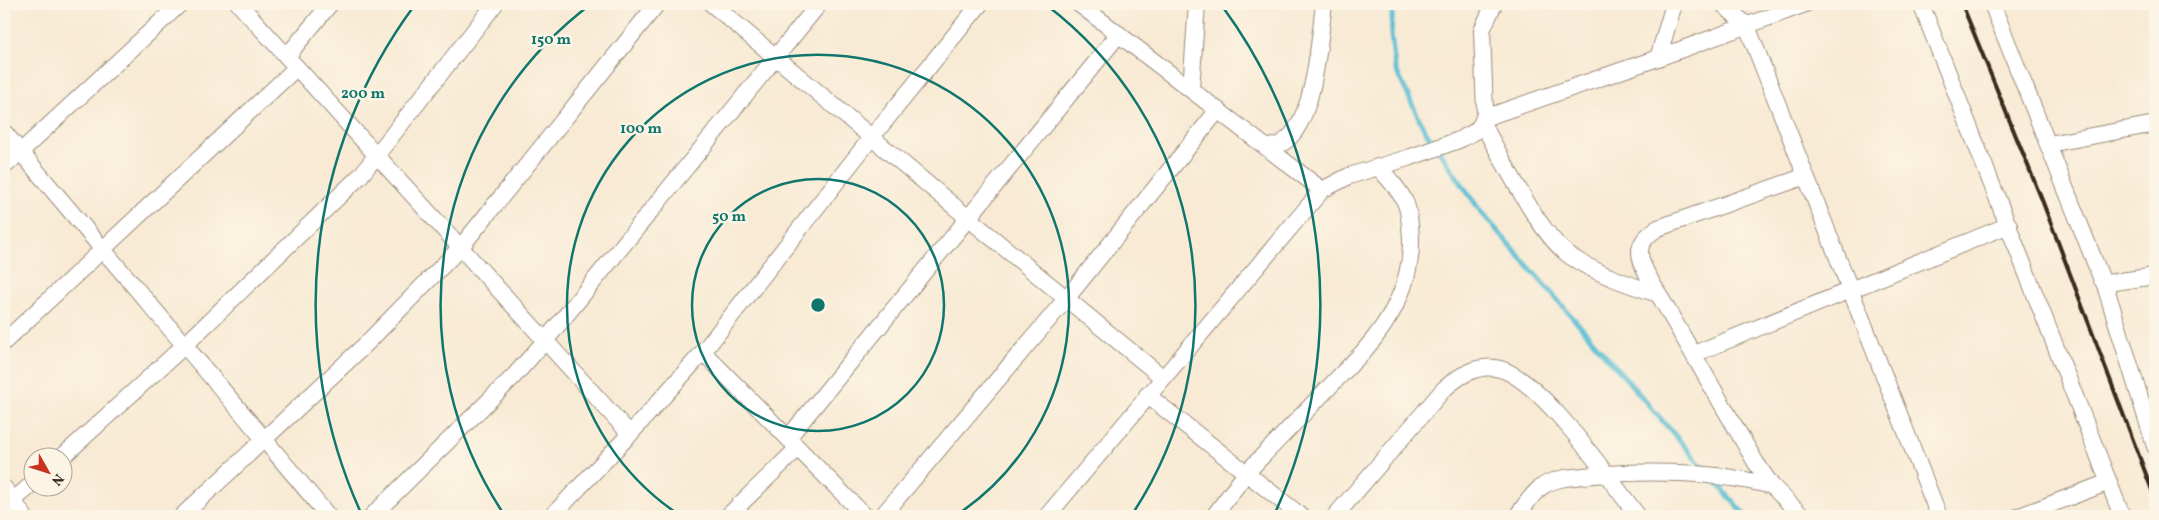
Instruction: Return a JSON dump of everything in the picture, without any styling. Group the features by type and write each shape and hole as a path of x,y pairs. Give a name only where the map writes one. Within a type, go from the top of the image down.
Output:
{"street":[{"path":"4,167 180,4"},
{"path":"239,4 630,434"},
{"path":"4,342 102,250 292,62 330,4"},
{"path":"72,448 186,344 361,175 495,4"},
{"path":"182,516 365,345 460,248 657,4"},
{"path":"712,4 871,138 1162,377"},
{"path":"372,516 513,377 545,341 819,4"},
{"path":"552,516 630,434 703,352 871,138 980,4"},
{"path":"1079,4 1322,190"},
{"path":"1191,89 1197,4"},
{"path":"1266,147 1274,147 1288,139 1298,128 1307,106 1324,4"},
{"path":"1494,4 1482,30 1483,121 1550,237 1569,255 1598,273 1658,294"},
{"path":"1658,58 1674,4"},
{"path":"1723,4 1746,26 1939,516"},
{"path":"1046,516 1322,190 1349,176 1458,140 1476,131 1483,121 1805,4"},
{"path":"1921,4 2122,516"},
{"path":"1992,4 2104,282 2155,445"},
{"path":"728,516 793,443 968,218 1119,34"},
{"path":"882,516 1066,299 1218,110"},
{"path":"2049,144 2155,124"},
{"path":"4,132 102,250 186,344 328,516"},
{"path":"1214,516 1247,472 1380,333 1396,308 1411,260 1410,216 1402,196 1378,167"},
{"path":"1802,516 1772,486 1756,463 1658,294 1640,260 1640,248 1649,234 1658,228 1806,176"},
{"path":"1694,354 2009,226"},
{"path":"2104,282 2109,283 2155,276"},
{"path":"703,352 865,516"},
{"path":"1335,516 1431,402 1458,377 1473,370 1494,368 1507,371 1540,394 1638,516"},
{"path":"1147,395 1301,516"},
{"path":"1517,516 1538,489 1547,482 1565,478 1669,473 1714,474 1772,486"},
{"path":"2020,516 2109,482"},
{"path":"22,489 8,495 24,516"}],"waterway":[{"path":"1393,4 1391,35 1395,68 1424,129 1481,212 1706,471"},
{"path":"1715,481 1746,516"}],"railway":[{"path":"1962,4 2042,200 2155,498"}]}
